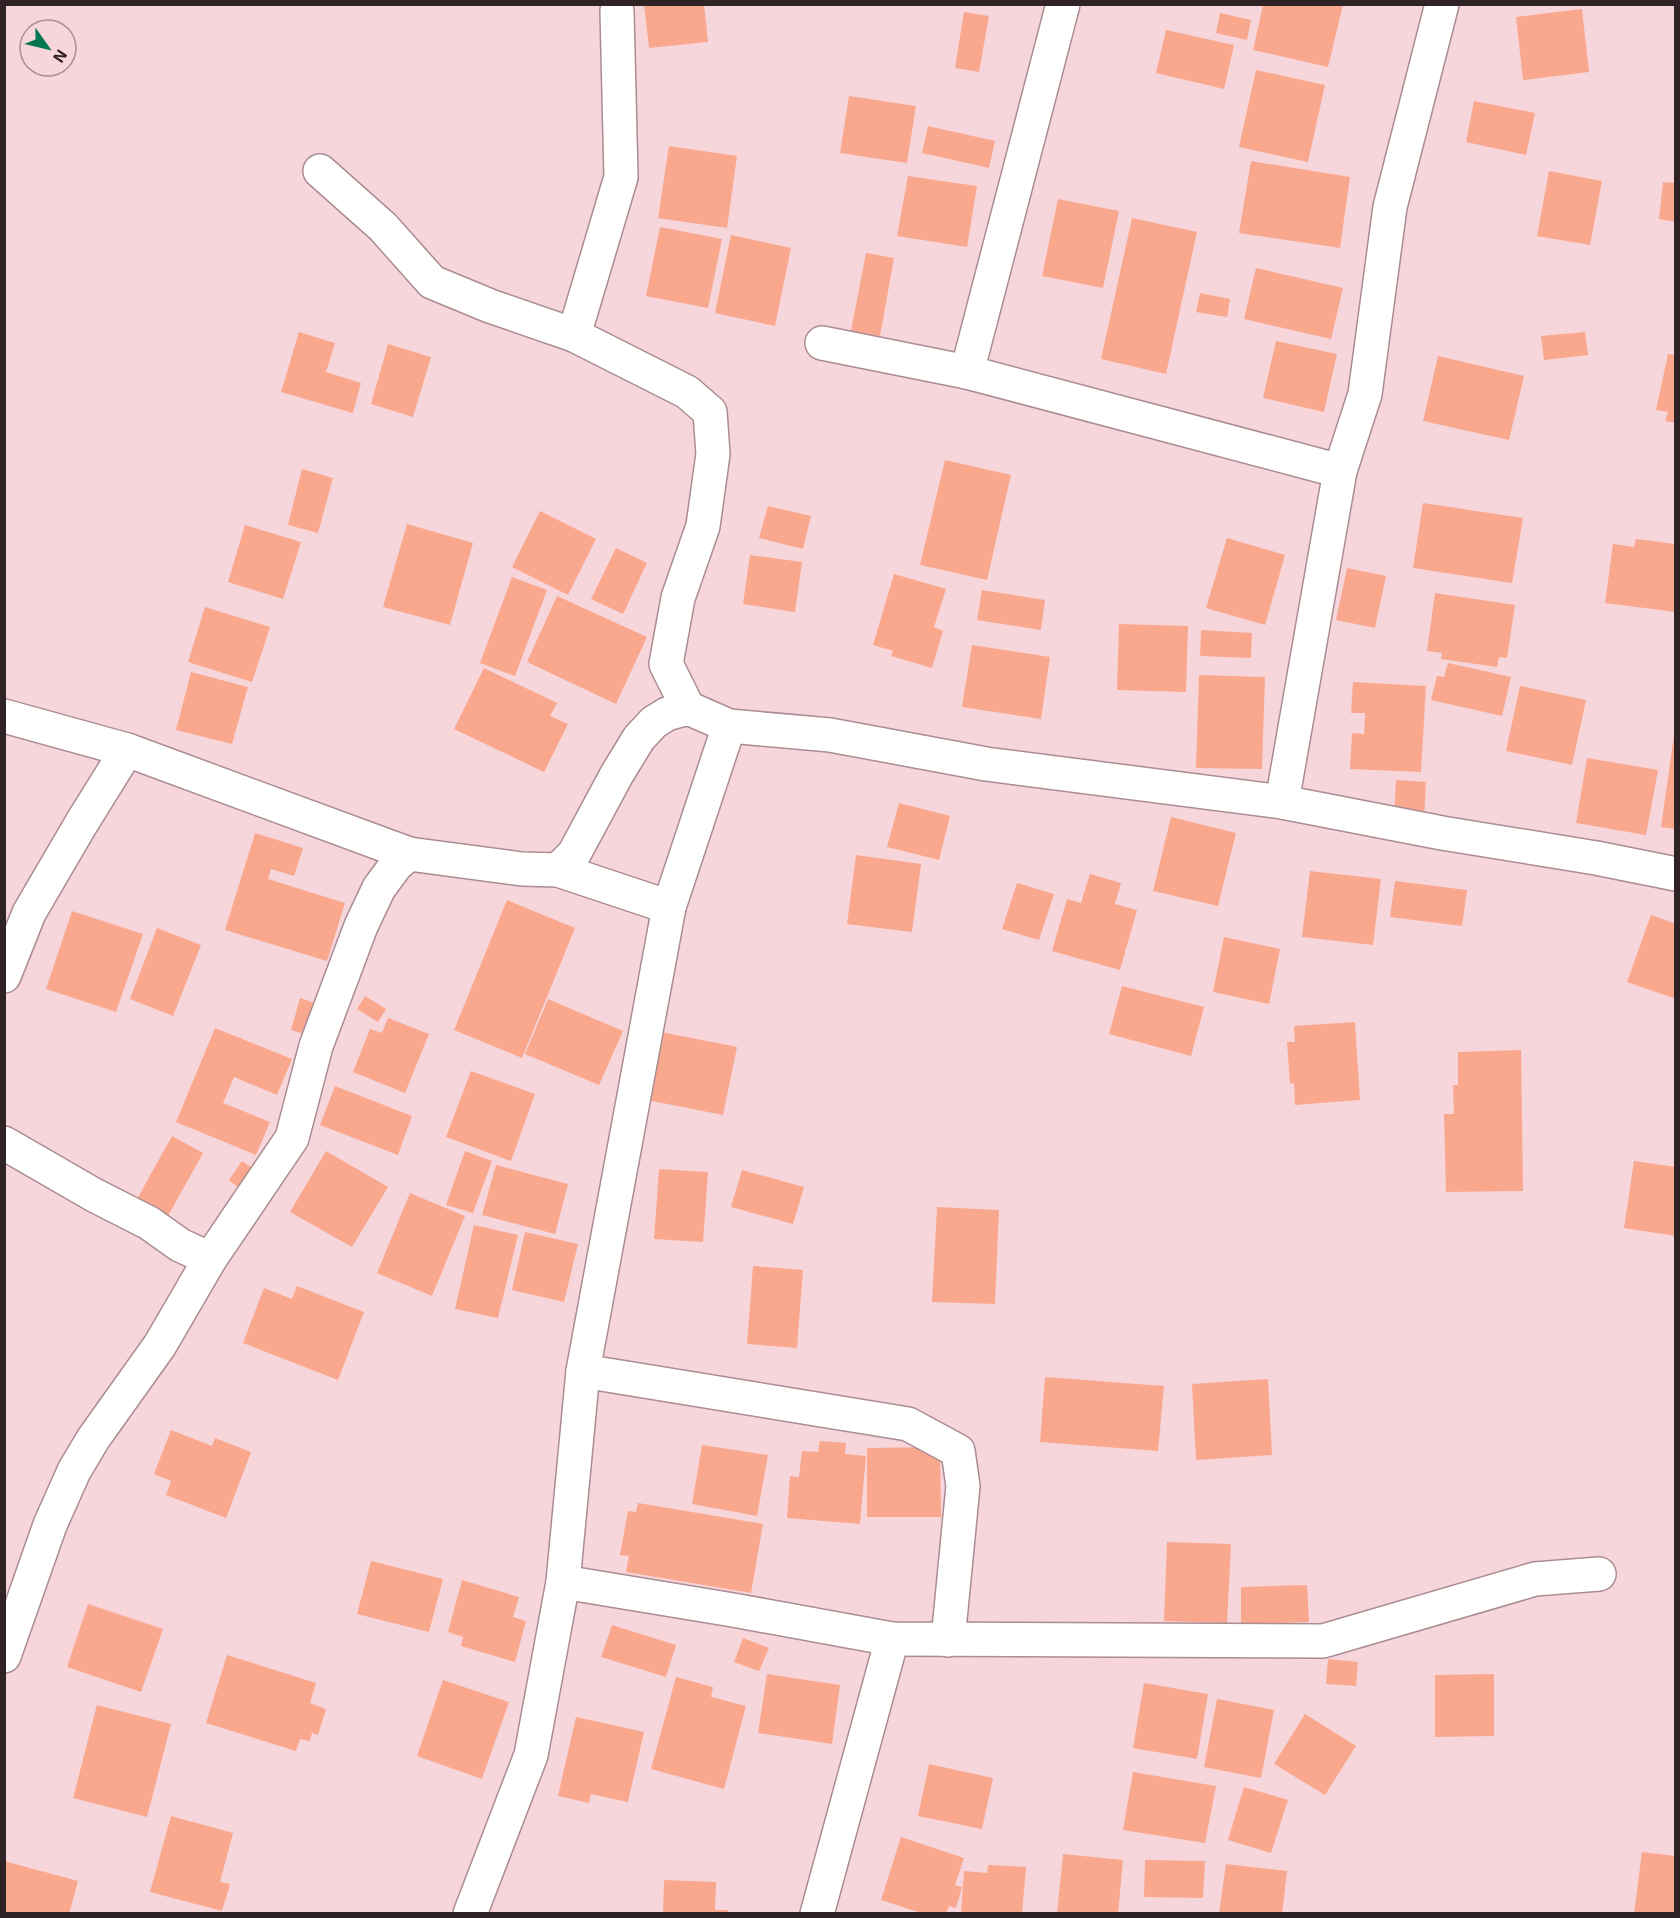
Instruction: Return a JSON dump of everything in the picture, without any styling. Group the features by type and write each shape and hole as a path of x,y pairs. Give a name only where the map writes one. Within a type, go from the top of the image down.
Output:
{"street":[{"path":"967,372 1063,4"},
{"path":"1282,802 1340,471 1365,394 1390,207 1442,4"},
{"path":"574,334 621,177 617,11"},
{"path":"320,171 383,226 432,282 490,306 574,334 687,392 710,412 713,454 703,526 678,598 666,664 688,708"},
{"path":"822,343 967,372 1340,471"},
{"path":"558,870 574,854 616,774 639,738 654,722 667,714 688,708 729,726 830,735 986,764 1282,802 1676,874"},
{"path":"4,716 127,750 409,854 522,869 558,870 669,907"},
{"path":"470,1914 531,1755 563,1582 583,1371 669,907 729,726"},
{"path":"4,976 28,913 127,750"},
{"path":"4,1656 50,1525 74,1471 93,1438 160,1345 210,1259 292,1138 316,1046 360,926 379,888 396,865 409,854"},
{"path":"4,1143 94,1195 149,1223 180,1245 210,1259"},
{"path":"583,1371 908,1424 958,1451 963,1486 948,1640"},
{"path":"563,1582 891,1639 1323,1641 1535,1579 1599,1574"},
{"path":"817,1914 891,1639"}],"building":[{"path":"644,4 704,4 708,42 649,48"},
{"path":"1263,5 1343,5 1328,67 1253,50"},
{"path":"1582,9 1589,72 1523,80 1516,17"},
{"path":"964,12 989,16 979,72 955,68"},
{"path":"1220,13 1251,20 1247,40 1216,33"},
{"path":"1166,30 1234,45 1224,89 1156,73"},
{"path":"1256,70 1325,85 1308,162 1239,147"},
{"path":"849,96 916,106 907,163 840,153"},
{"path":"1474,101 1535,113 1526,155 1466,142"},
{"path":"928,126 995,141 989,168 922,153"},
{"path":"669,146 737,156 727,228 658,218"},
{"path":"1251,161 1350,177 1340,248 1239,233"},
{"path":"1549,171 1602,181 1590,245 1537,236"},
{"path":"908,176 977,186 967,247 897,236"},
{"path":"1663,182 1676,183 1676,222 1659,219"},
{"path":"1058,199 1119,211 1103,288 1042,276"},
{"path":"1132,218 1197,232 1166,374 1101,359"},
{"path":"660,227 722,239 708,308 646,296"},
{"path":"731,235 791,248 775,326 715,313"},
{"path":"866,253 894,258 880,336 851,331"},
{"path":"1256,268 1343,288 1331,339 1244,319"},
{"path":"1200,293 1230,299 1227,317 1196,312"},
{"path":"299,332 335,343 326,372 361,383 353,413 281,392"},
{"path":"1585,332 1588,355 1544,360 1541,336"},
{"path":"1276,341 1337,354 1324,412 1263,398"},
{"path":"388,344 431,357 413,417 371,404"},
{"path":"1668,354 1676,355 1676,423 1665,421 1668,412 1656,410"},
{"path":"1438,356 1524,376 1509,440 1423,421"},
{"path":"945,460 1011,475 987,580 920,565"},
{"path":"302,469 333,478 318,533 288,525"},
{"path":"1423,503 1523,518 1512,583 1413,568"},
{"path":"768,506 811,516 803,549 759,538"},
{"path":"540,511 596,539 568,595 512,567"},
{"path":"407,524 473,543 450,625 383,607"},
{"path":"245,525 301,542 283,599 228,582"},
{"path":"1227,538 1285,555 1265,625 1206,608"},
{"path":"1636,539 1676,544 1676,612 1605,603 1613,544 1634,547"},
{"path":"616,548 647,563 623,614 591,599"},
{"path":"750,555 802,562 795,612 743,604"},
{"path":"1347,568 1386,576 1375,628 1336,620"},
{"path":"894,574 946,589 934,627 943,631 932,668 891,656 893,651 873,645"},
{"path":"512,577 547,590 515,676 480,663"},
{"path":"982,590 1045,600 1041,630 977,620"},
{"path":"1435,593 1515,605 1507,658 1499,657 1497,667 1441,659 1442,653 1427,651"},
{"path":"557,596 647,637 616,704 527,662"},
{"path":"205,607 270,627 252,682 188,662"},
{"path":"1119,624 1188,626 1186,692 1117,690"},
{"path":"1201,630 1252,633 1251,658 1200,656"},
{"path":"972,645 1050,657 1041,719 962,707"},
{"path":"1448,663 1511,677 1502,716 1431,700 1437,676 1444,677"},
{"path":"484,668 557,703 550,716 568,724 544,772 454,729"},
{"path":"191,672 248,687 232,744 176,730"},
{"path":"1199,675 1265,677 1262,769 1196,768"},
{"path":"1353,682 1426,686 1421,772 1350,769 1352,733 1364,734 1365,713 1351,713"},
{"path":"1520,686 1586,700 1572,765 1506,751"},
{"path":"1674,735 1676,735 1676,829 1661,827"},
{"path":"1587,758 1658,770 1646,835 1576,823"},
{"path":"1396,780 1426,782 1424,817 1394,816"},
{"path":"899,803 950,816 939,860 887,847"},
{"path":"1171,817 1236,833 1218,906 1153,891"},
{"path":"255,833 303,848 294,876 271,869 268,879 345,903 327,961 225,930"},
{"path":"856,855 921,864 912,932 847,924"},
{"path":"1310,871 1381,879 1373,945 1302,937"},
{"path":"1090,874 1121,883 1115,904 1137,910 1120,970 1052,951 1067,899 1081,903"},
{"path":"1395,881 1467,890 1462,926 1390,917"},
{"path":"1017,883 1054,894 1039,940 1002,929"},
{"path":"507,900 575,928 522,1058 454,1030"},
{"path":"72,911 143,934 116,1012 46,989"},
{"path":"1651,915 1676,924 1676,999 1627,982"},
{"path":"157,928 201,945 173,1016 130,999"},
{"path":"1224,937 1280,949 1269,1004 1213,992"},
{"path":"1122,986 1204,1007 1191,1056 1109,1034"},
{"path":"365,996 386,1009 378,1022 357,1009"},
{"path":"300,998 320,1005 311,1036 291,1030"},
{"path":"548,999 623,1031 599,1085 525,1054"},
{"path":"388,1018 429,1034 405,1093 353,1072 370,1029 382,1033"},
{"path":"1355,1022 1360,1100 1295,1105 1294,1083 1290,1084 1287,1042 1295,1042 1294,1026"},
{"path":"215,1028 292,1059 277,1095 234,1077 223,1103 270,1122 256,1155 176,1122"},
{"path":"656,1031 737,1047 723,1115 642,1099"},
{"path":"1521,1050 1523,1191 1446,1192 1444,1114 1454,1114 1453,1085 1458,1085 1458,1052"},
{"path":"471,1071 535,1094 511,1161 446,1137"},
{"path":"335,1086 412,1116 398,1155 320,1125"},
{"path":"172,1136 203,1153 168,1216 137,1199"},
{"path":"326,1151 388,1187 352,1247 290,1212"},
{"path":"465,1151 492,1161 473,1213 446,1205"},
{"path":"242,1161 255,1170 242,1190 229,1180"},
{"path":"1634,1161 1676,1167 1676,1236 1624,1228"},
{"path":"496,1165 568,1184 555,1234 482,1215"},
{"path":"659,1169 708,1172 703,1242 654,1239"},
{"path":"742,1170 804,1187 793,1224 731,1207"},
{"path":"410,1193 465,1216 432,1296 377,1273"},
{"path":"937,1207 999,1210 995,1304 932,1302"},
{"path":"474,1225 518,1235 498,1318 455,1309"},
{"path":"525,1232 578,1244 564,1302 512,1290"},
{"path":"753,1266 803,1270 797,1348 747,1344"},
{"path":"297,1286 364,1312 338,1380 243,1343 264,1288 292,1299"},
{"path":"1045,1377 1164,1386 1158,1451 1040,1442"},
{"path":"1268,1379 1272,1455 1196,1460 1192,1384"},
{"path":"171,1430 212,1446 215,1438 251,1452 226,1518 166,1495 171,1481 154,1474"},
{"path":"820,1441 846,1443 845,1454 866,1456 860,1524 787,1518 790,1476 799,1477 802,1451 818,1452"},
{"path":"702,1445 768,1455 757,1516 692,1504"},
{"path":"940,1447 941,1517 867,1517 867,1448"},
{"path":"638,1503 763,1524 751,1593 626,1572 629,1556 620,1555 628,1511 636,1512"},
{"path":"1167,1542 1231,1544 1227,1623 1164,1621"},
{"path":"371,1561 443,1579 429,1632 357,1614"},
{"path":"462,1580 519,1597 513,1617 526,1621 515,1662 461,1646 463,1637 448,1632"},
{"path":"1307,1585 1309,1622 1241,1624 1241,1587"},
{"path":"88,1604 163,1629 141,1692 67,1667"},
{"path":"612,1625 676,1645 666,1677 601,1657"},
{"path":"743,1638 769,1648 759,1671 734,1662"},
{"path":"227,1655 316,1683 310,1703 326,1709 318,1735 312,1733 310,1741 300,1739 296,1751 206,1723"},
{"path":"1328,1659 1358,1662 1356,1686 1326,1684"},
{"path":"767,1674 840,1685 832,1744 758,1733"},
{"path":"1494,1674 1494,1736 1435,1737 1435,1675"},
{"path":"676,1677 713,1687 711,1697 746,1706 724,1789 651,1769"},
{"path":"443,1680 509,1702 482,1779 417,1756"},
{"path":"1144,1683 1208,1694 1197,1759 1133,1748"},
{"path":"1217,1699 1274,1710 1261,1778 1204,1767"},
{"path":"97,1705 171,1724 147,1817 73,1798"},
{"path":"1305,1714 1356,1746 1325,1795 1274,1764"},
{"path":"576,1717 644,1732 628,1802 591,1794 589,1803 558,1796"},
{"path":"929,1764 993,1778 982,1829 918,1816"},
{"path":"1133,1772 1216,1786 1205,1843 1123,1830"},
{"path":"1244,1787 1288,1800 1271,1853 1228,1840"},
{"path":"171,1816 233,1833 220,1882 230,1884 222,1911 150,1892"},
{"path":"901,1837 964,1858 955,1885 962,1887 956,1908 949,1906 946,1914 924,1914 881,1900"},
{"path":"1642,1852 1676,1856 1676,1914 1634,1914"},
{"path":"1063,1854 1123,1860 1118,1914 1057,1914"},
{"path":"1145,1860 1205,1861 1203,1898 1144,1897"},
{"path":"4,1861 78,1881 69,1914 4,1914"},
{"path":"1226,1864 1287,1871 1282,1914 1219,1914"},
{"path":"988,1865 1026,1867 1022,1914 961,1914 964,1871 987,1873"},
{"path":"664,1880 716,1882 715,1910 728,1910 728,1914 663,1914"}]}
